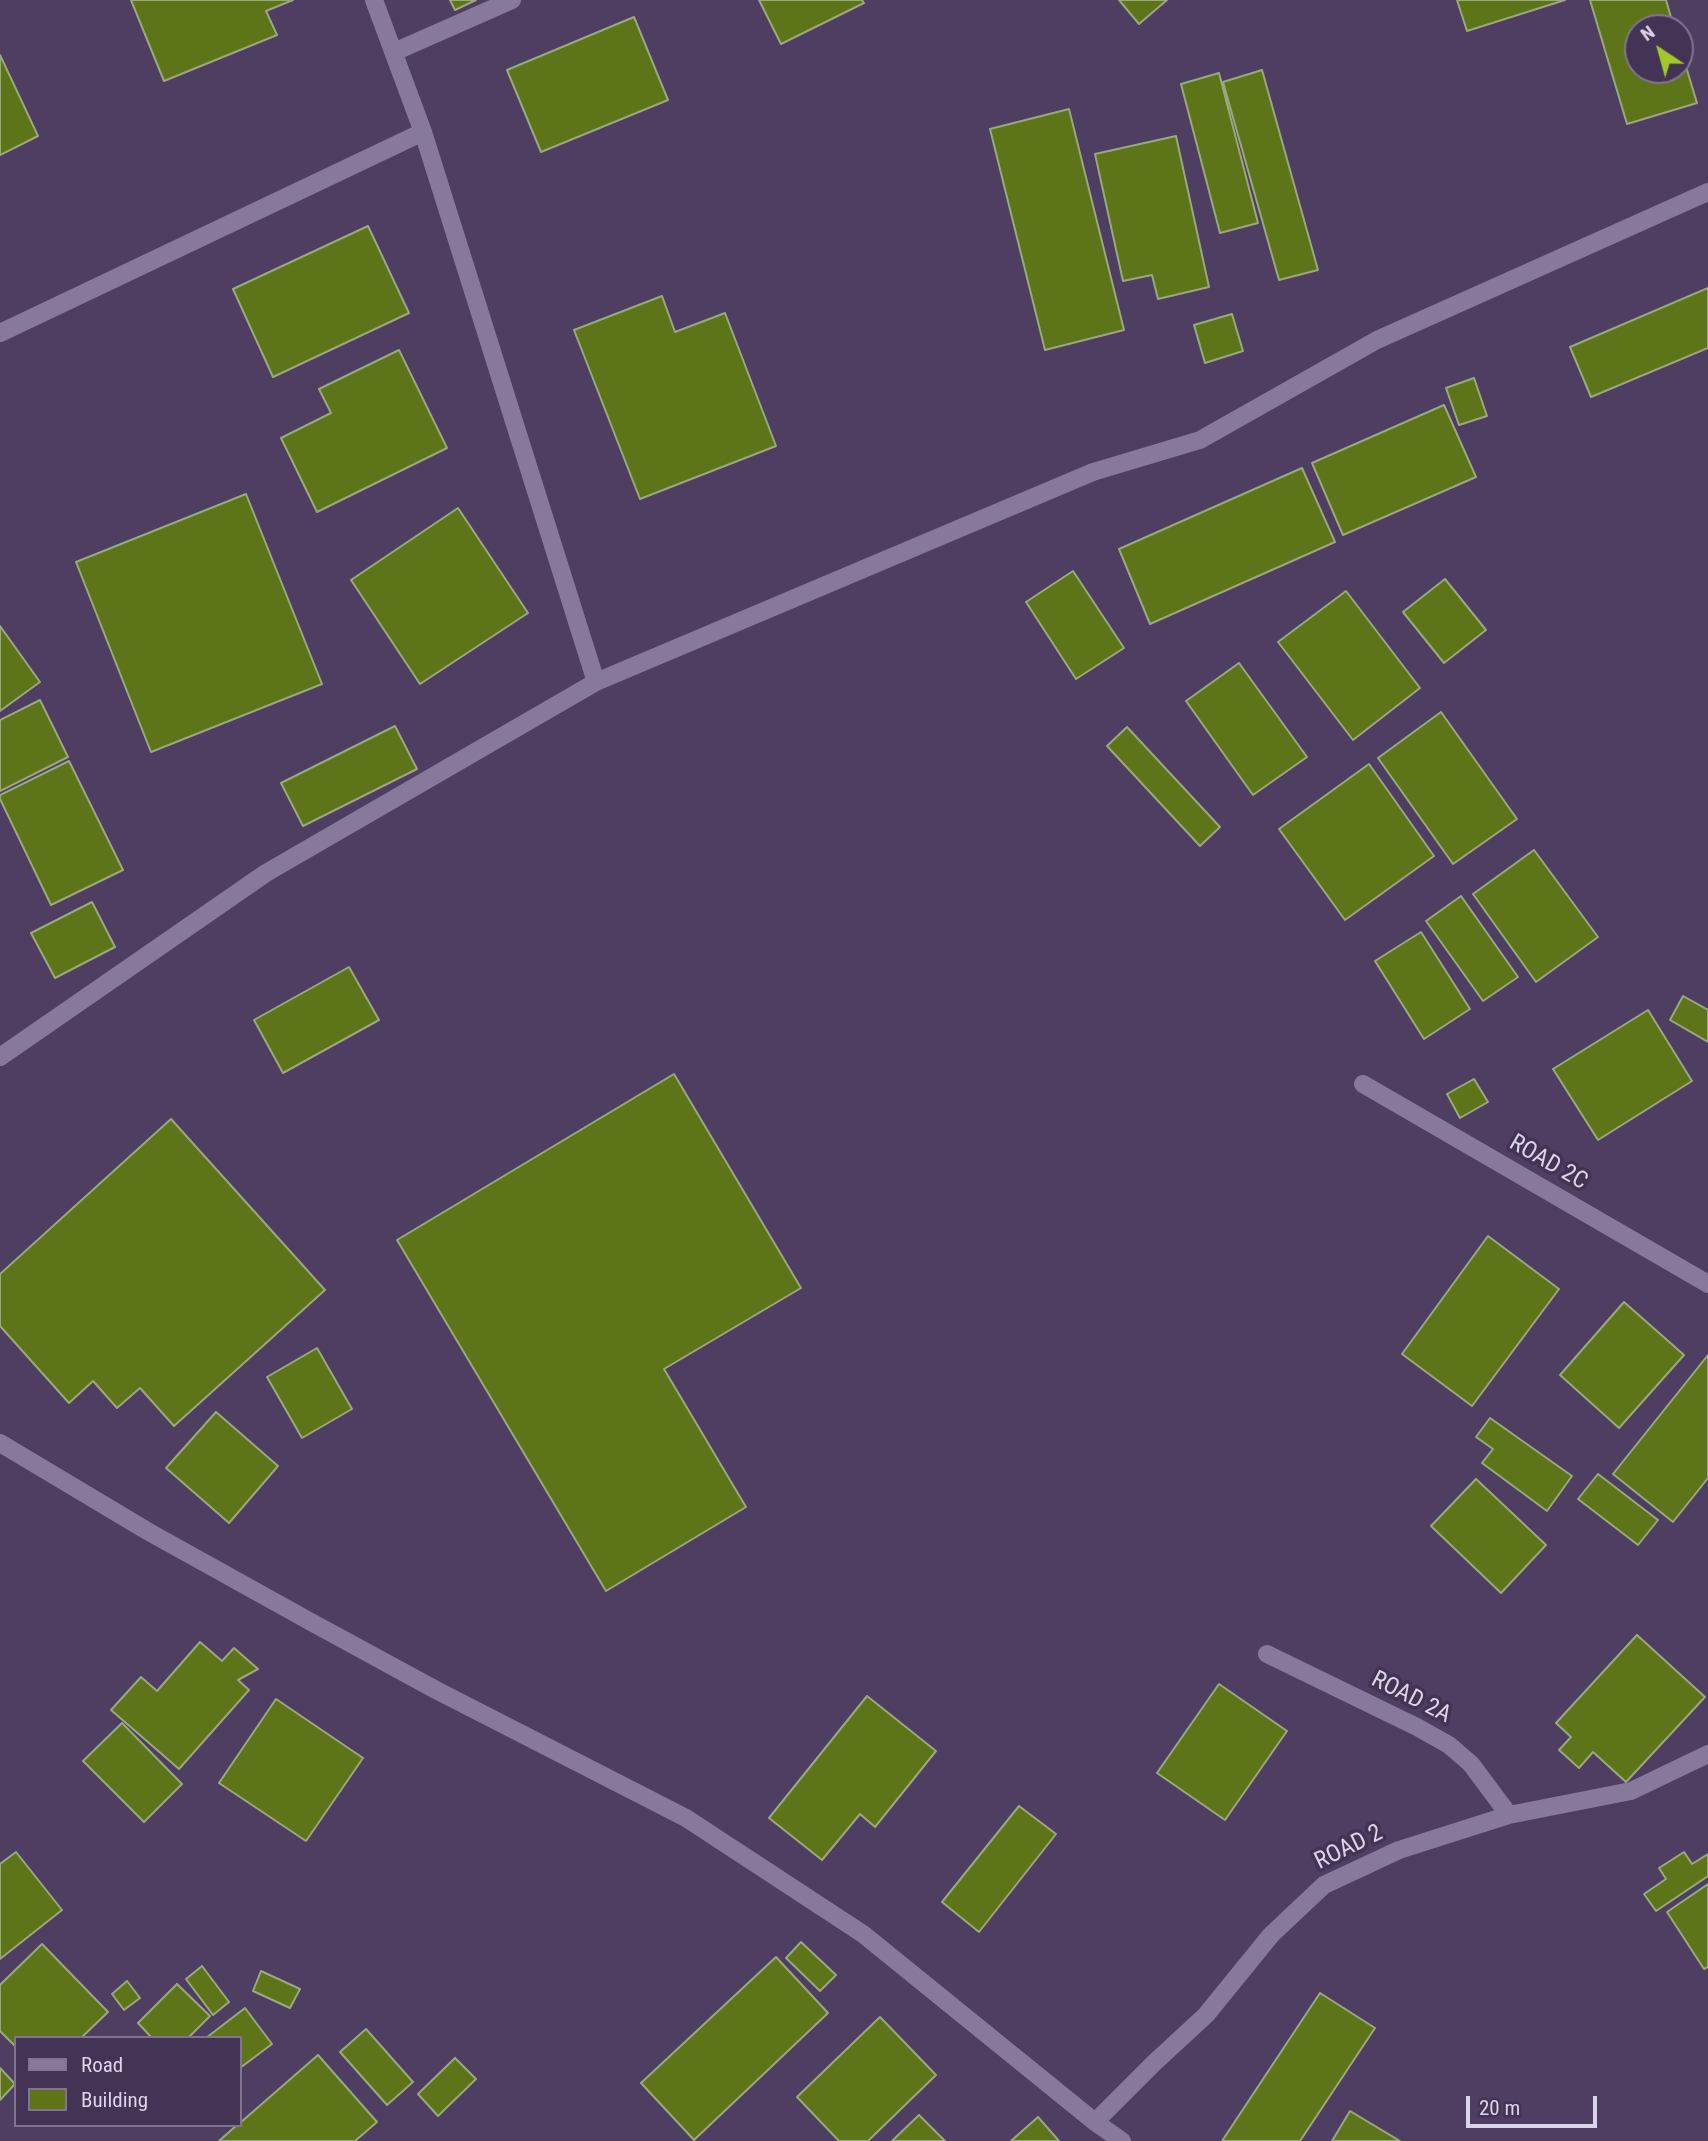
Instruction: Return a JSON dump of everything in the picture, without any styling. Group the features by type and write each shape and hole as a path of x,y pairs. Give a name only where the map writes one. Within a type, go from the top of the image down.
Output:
{"street":[{"path":"373,0 423,132 596,682"},
{"path":"394,52 512,0"},
{"path":"0,333 423,132"},
{"path":"0,1058 266,873 596,682 1093,472 1200,440 1377,340 1708,192"},
{"name":"ROAD 2C","path":"1363,1084 1708,1284"},
{"path":"0,1443 149,1532 311,1622 436,1690 686,1818 863,1934 1122,2141"},
{"name":"ROAD 2A","path":"1267,1654 1449,1745 1471,1764 1509,1815"},
{"name":"ROAD 2","path":"1095,2122 1206,2015 1271,1935 1324,1885 1399,1850 1509,1815 1631,1791 1708,1754"}],"building":[{"path":"131,0 293,0 266,11 277,35 164,81"},
{"path":"450,0 476,0 455,10"},
{"path":"759,0 862,0 864,3 781,44"},
{"path":"1119,0 1167,0 1139,24"},
{"path":"1457,0 1565,0 1467,31"},
{"path":"1590,0 1666,0 1670,14 1624,14 1624,84 1691,84 1697,103 1627,124"},
{"path":"634,17 668,100 541,152 507,70"},
{"path":"0,55 38,136 0,155"},
{"path":"1262,70 1318,270 1279,280 1223,82"},
{"path":"1219,73 1258,223 1220,233 1181,84"},
{"path":"1069,109 1124,330 1045,350 990,129"},
{"path":"1176,136 1209,287 1158,299 1152,275 1123,281 1095,154"},
{"path":"368,226 409,313 273,377 233,289"},
{"path":"1708,288 1708,348 1591,397 1570,347"},
{"path":"662,296 675,332 725,313 776,446 640,499 574,330"},
{"path":"1232,314 1243,351 1205,363 1194,325"},
{"path":"399,350 447,448 317,512 281,438 331,413 319,389"},
{"path":"1474,378 1487,416 1459,425 1446,388"},
{"path":"1444,405 1476,477 1343,535 1312,463"},
{"path":"1302,468 1335,542 1150,624 1119,549"},
{"path":"246,494 322,684 151,752 76,562"},
{"path":"458,508 528,613 420,684 351,580"},
{"path":"1073,571 1124,648 1076,679 1026,602"},
{"path":"1445,579 1486,630 1444,663 1403,612"},
{"path":"1346,591 1420,688 1353,740 1278,642"},
{"path":"0,626 40,682 0,711"},
{"path":"1239,663 1307,757 1253,795 1186,701"},
{"path":"40,700 68,757 0,791 0,720"},
{"path":"1441,712 1517,819 1453,864 1378,758"},
{"path":"395,726 417,769 303,826 281,783"},
{"path":"1127,727 1220,827 1200,846 1107,746"},
{"path":"69,761 123,870 51,905 0,795"},
{"path":"1369,764 1434,856 1345,920 1279,829"},
{"path":"1534,850 1598,937 1536,982 1473,894"},
{"path":"1461,896 1518,977 1483,1001 1426,921"},
{"path":"92,902 115,947 55,978 31,933"},
{"path":"1421,932 1470,1009 1424,1039 1375,961"},
{"path":"349,967 379,1020 283,1073 254,1020"},
{"path":"1683,996 1708,1010 1708,1042 1670,1020"},
{"path":"1648,1010 1692,1081 1598,1140 1553,1069"},
{"path":"674,1074 801,1288 664,1369 746,1507 606,1591 397,1240"},
{"path":"1474,1079 1488,1102 1460,1118 1447,1094"},
{"path":"171,1119 325,1290 174,1426 140,1388 117,1408 93,1381 69,1403 0,1326 0,1274"},
{"path":"1488,1236 1559,1289 1472,1406 1402,1354"},
{"path":"1624,1302 1684,1355 1619,1428 1560,1375"},
{"path":"317,1348 352,1409 302,1438 267,1377"},
{"path":"1708,1355 1708,1478 1673,1522 1613,1474"},
{"path":"216,1412 278,1466 229,1523 166,1468"},
{"path":"1490,1418 1572,1476 1547,1511 1482,1463 1493,1449 1476,1437"},
{"path":"1598,1474 1658,1520 1638,1545 1578,1499"},
{"path":"1476,1479 1546,1545 1501,1593 1431,1526"},
{"path":"1637,1635 1705,1697 1626,1782 1593,1752 1579,1768 1559,1750 1571,1737 1556,1723"},
{"path":"200,1642 222,1661 234,1648 258,1669 238,1680 249,1690 179,1769 111,1710 141,1677 157,1691"},
{"path":"1219,1684 1287,1731 1225,1820 1157,1773"},
{"path":"867,1696 936,1751 875,1827 860,1814 822,1860 769,1818"},
{"path":"276,1699 363,1758 306,1841 219,1783"},
{"path":"122,1723 182,1784 144,1822 83,1761"},
{"path":"1019,1806 1056,1834 979,1932 942,1902"},
{"path":"16,1852 62,1910 0,1959 0,1864"},
{"path":"1684,1852 1692,1864 1708,1854 1708,1876 1656,1911 1644,1894 1666,1879 1659,1868"},
{"path":"1708,1884 1708,1967 1704,1969 1667,1912"},
{"path":"801,1942 836,1975 820,1991 786,1958"},
{"path":"42,1944 108,2012 83,2036 14,2036 14,2045 0,2031 0,1985"},
{"path":"776,1957 828,2013 694,2140 641,2083"},
{"path":"202,1966 229,2002 213,2015 186,1979"},
{"path":"261,1971 300,1989 290,2008 253,1991"},
{"path":"127,1981 140,1998 124,2010 112,1994"},
{"path":"177,1984 210,2016 190,2036 150,2036 138,2023"},
{"path":"1320,1993 1375,2028 1300,2141 1222,2141"},
{"path":"245,2008 272,2044 242,2066 242,2036 209,2036"},
{"path":"880,2017 936,2075 868,2141 839,2141 797,2097"},
{"path":"366,2029 413,2082 387,2105 340,2052"},
{"path":"318,2055 377,2122 355,2141 219,2141 235,2127 242,2127 242,2121"},
{"path":"455,2058 476,2079 438,2116 418,2094"},
{"path":"0,2068 14,2085 0,2100"},
{"path":"1350,2111 1400,2141 1332,2141"},
{"path":"919,2115 945,2141 892,2141"},
{"path":"1038,2117 1059,2141 1011,2141"}]}
